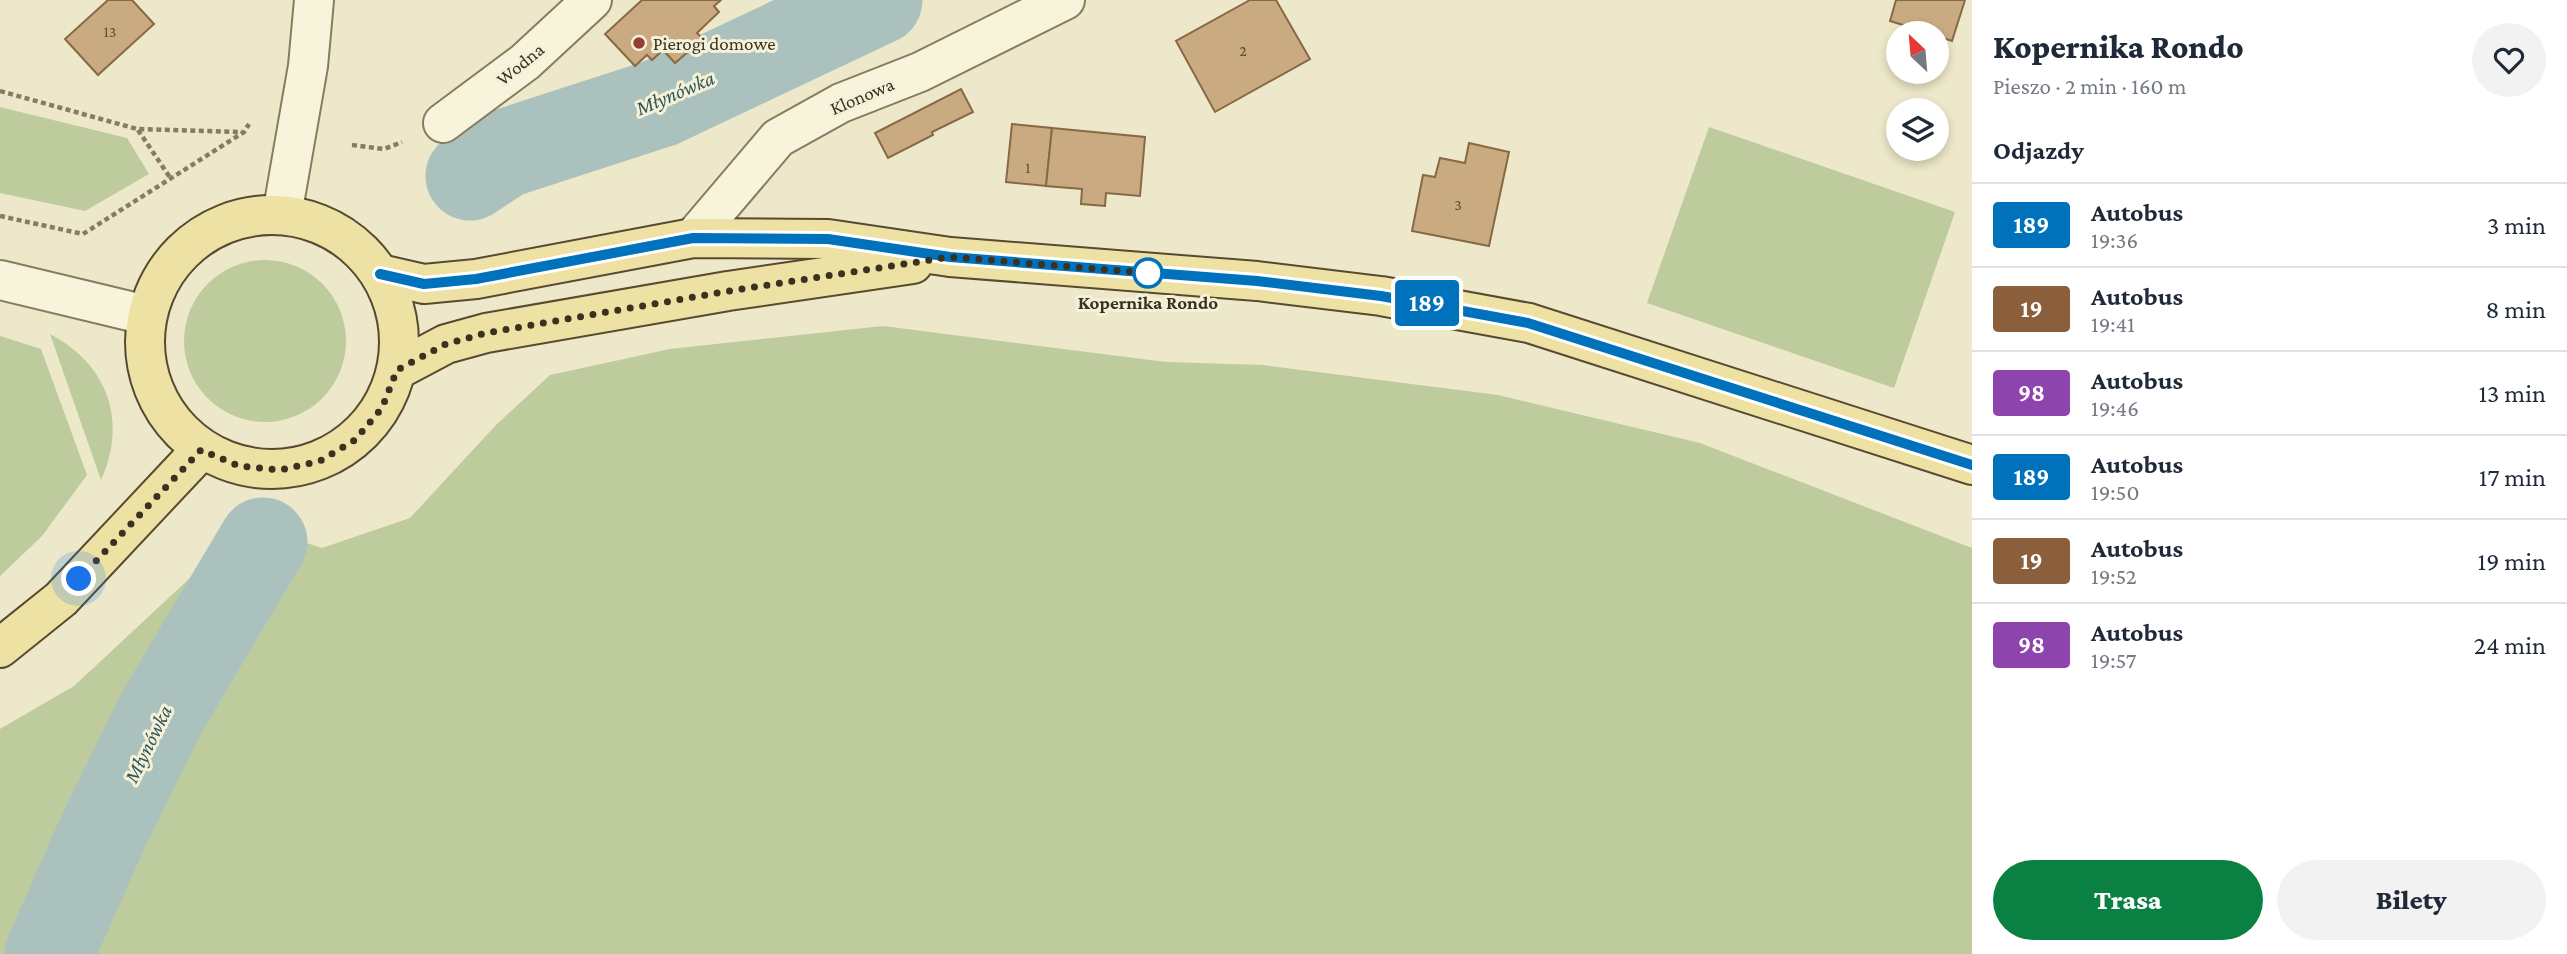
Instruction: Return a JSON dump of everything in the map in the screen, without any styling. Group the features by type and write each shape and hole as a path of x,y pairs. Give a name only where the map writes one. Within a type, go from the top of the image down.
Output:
{"main road":[{"path":"282,215 320,224 354,244 380,274 394,304 400,337 397,370 382,408 355,440 320,461 280,470 239,466 201,450 172,424 153,391 144,354 146,315 159,281 174,261 182,251 211,230 246,217 282,215"},
{"path":"380,274 424,284 476,279 693,238 828,239 950,257 1257,281 1410,300 1528,323 1972,465"},
{"path":"397,370 446,344 486,333 729,291 950,257"},
{"path":"0,648 61,599 201,450"}],"street":[{"path":"282,215 308,66 314,0"},
{"name":"Wodna","path":"443,123 525,62 592,0"},
{"name":"Klonowa","path":"693,238 778,138 841,103 920,72 1065,0"},
{"path":"0,280 146,315"}],"path":[{"path":"0,91 138,129 244,132"},
{"path":"0,216 83,234 244,132 248,124"},
{"path":"138,129 171,179"}],"green space":[{"path":"0,107 127,138 149,174 85,211 0,193"},
{"path":"1709,127 1955,212 1894,388 1647,303"},
{"path":"265,260 296,266 310,273 322,284 333,296 340,310 346,341 340,372 333,386 322,398 310,409 296,416 265,422 234,416 220,409 208,398 197,386 190,372 184,341 190,310 197,296 208,284 220,273 234,266"},
{"path":"883,326 1166,362 1263,365 1498,395 1700,443 1972,548 1972,954 0,954 0,729 74,686 248,524 322,548 410,518 496,425 550,375 670,349"},
{"path":"50,334 70,346 86,361 107,396 112,415 112,436 109,458 101,480"},
{"path":"0,336 41,349 87,475 42,536 0,576"}],"building":[{"path":"108,0 132,0 154,24 98,75 65,39"},
{"path":"642,0 721,0 714,6 719,12 697,33 703,39 675,63 663,50 652,60 647,55 635,66 605,34"},
{"path":"1250,0 1276,0 1310,59 1215,112 1176,41"},
{"path":"1896,0 1965,0 1952,41 1950,21 1890,21"},
{"path":"961,89 973,112 888,158 875,133"},
{"path":"1012,124 1052,128 1046,186 1006,182"},
{"path":"1052,128 1145,137 1140,196 1106,193 1105,206 1081,204 1082,189 1046,186"},
{"path":"1469,143 1509,152 1489,246 1412,231 1423,175 1435,177 1440,158 1465,163"}],"waterway":[{"name":"Młynówka","path":"470,176 503,154 660,103 878,0"},
{"name":"Młynówka","path":"49,954 102,834 163,710 263,542"}],"bus line":[{"name":"189","path":"380,274 424,284 476,279 693,238 828,239 950,257 1257,281 1410,300 1528,323 1972,465"}],"place":[{"name":"Pierogi domowe","path":"639,43"},
{"name":"Kopernika Rondo","path":"1148,273"}],"route":[{"path":"79,579 201,450 239,466 280,470 320,461 355,440 382,408 397,370 446,344 486,333 729,291 950,257 1148,273"}]}
